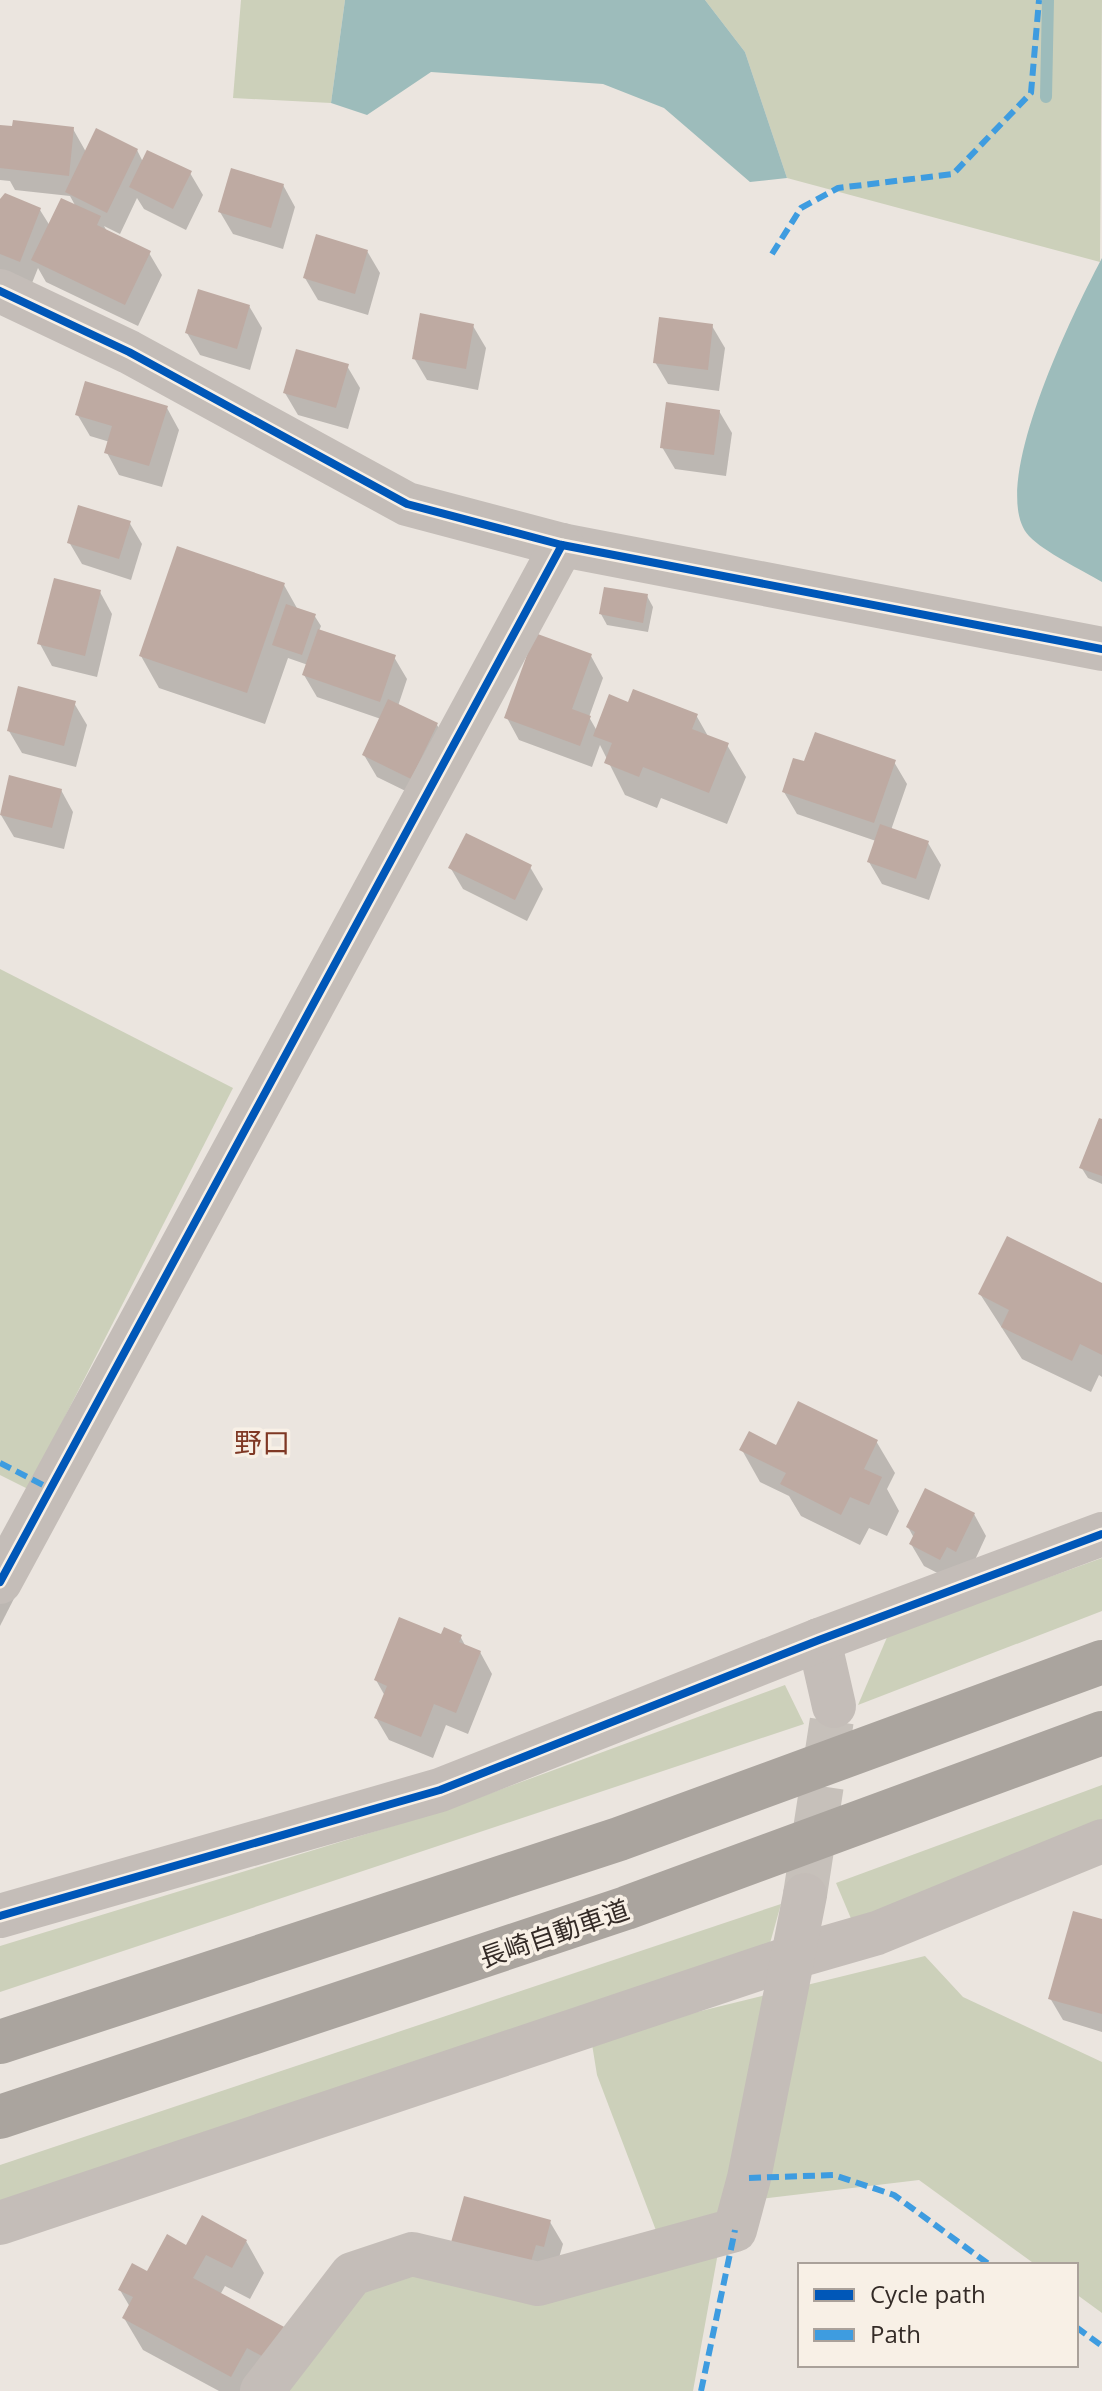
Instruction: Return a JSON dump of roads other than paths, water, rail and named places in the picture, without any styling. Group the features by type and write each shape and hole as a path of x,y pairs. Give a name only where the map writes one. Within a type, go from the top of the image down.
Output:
{"highway":[{"path":"0,2042 619,1839 1102,1662"},
{"name":"長崎自動車道","path":"0,2117 626,1908 1102,1733"}],"street":[{"path":"0,291 129,352 407,504 562,545 1102,649"},
{"path":"0,1582 562,545"},
{"path":"0,1916 440,1790 819,1640 1102,1534"},
{"path":"819,1640 834,1706"},
{"path":"0,2223 790,1958 877,1933 1102,1841"},
{"path":"262,2391 352,2274 412,2254 538,2284 735,2230 749,2178 790,1958 805,1895"}],"water":[{"path":"345,0 705,0 745,52 787,178 750,182 664,108 603,84 431,72 367,115 331,103"},
{"path":"1102,258 1102,582 1053,554 1029,536 1018,513 1018,480 1039,398 1073,316"}],"waterway":[{"path":"1046,97 1048,0"}],"tunnel":[{"path":"805,1895 834,1706"}],"district":[{"name":"野口","path":"262,1442"}]}
